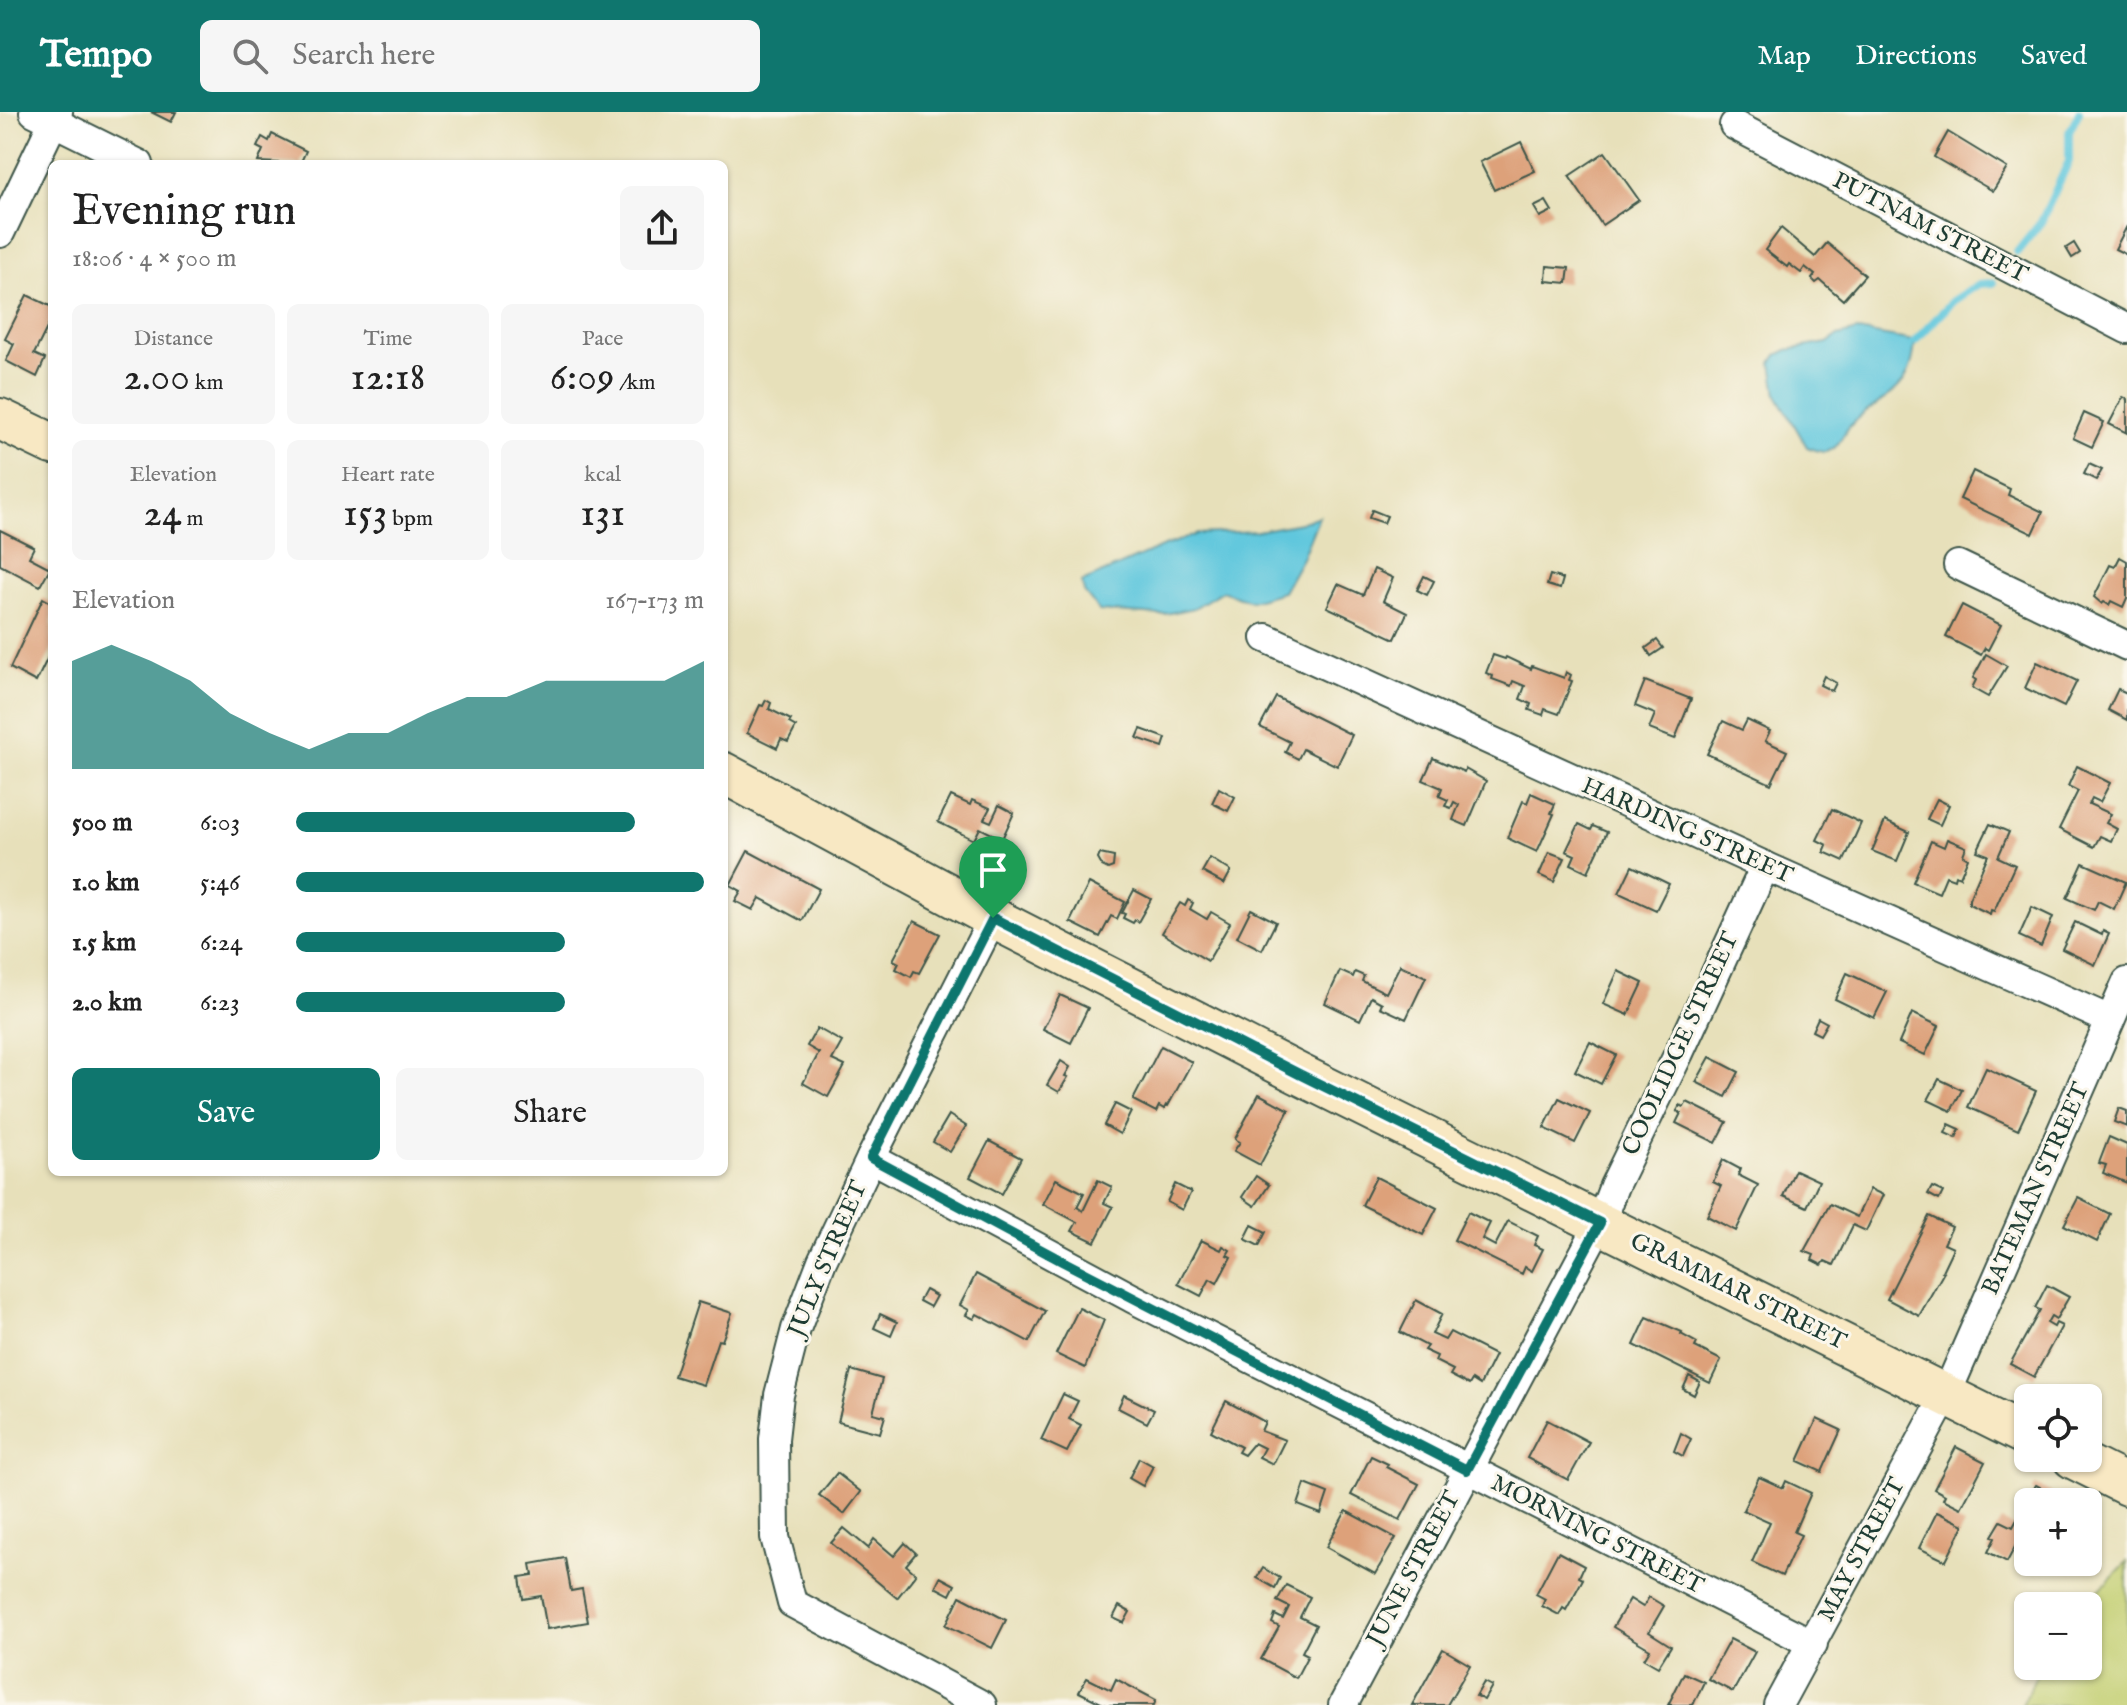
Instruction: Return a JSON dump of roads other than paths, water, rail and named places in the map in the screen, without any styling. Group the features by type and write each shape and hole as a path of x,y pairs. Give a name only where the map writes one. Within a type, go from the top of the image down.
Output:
{"street":[{"path":"0,233 49,115 132,160"},
{"name":"PUTNAM STREET","path":"1734,125 2127,329"},
{"path":"0,419 48,442"},
{"path":"1958,565 2127,646"},
{"name":"HARDING STREET","path":"1266,638 2110,1020"},
{"name":"GRAMMAR STREET","path":"728,775 993,918 1299,1074 2014,1429"},
{"name":"COOLIDGE STREET","path":"1600,1223 1614,1186 1765,866"},
{"name":"JULY STREET","path":"982,1705 792,1603 775,1537 774,1439 787,1362 822,1261 993,918"},
{"name":"BATEMAN STREET","path":"1946,1395 2127,982"},
{"name":"MORNING STREET","path":"871,1158 1104,1283 1813,1644"},
{"name":"JUNE STREET","path":"1343,1705 1600,1223"},
{"name":"MAY STREET","path":"1778,1705 1946,1395"},
{"path":"2101,1472 2127,1485"}],"water":[{"path":"1857,331 1915,341 1908,373 1893,392 1850,426 1830,451 1807,447 1777,395 1772,363 1777,355 1787,350 1827,343 1838,336"},
{"path":"1319,516 1302,558 1283,592 1251,601 1222,591 1194,608 1160,615 1099,611 1084,592 1082,582 1198,534 1257,531"}],"waterway":[{"path":"2017,252 2041,222 2069,161 2069,132 2079,112"},
{"path":"1915,341 1953,301 1979,284 1993,283"}]}
